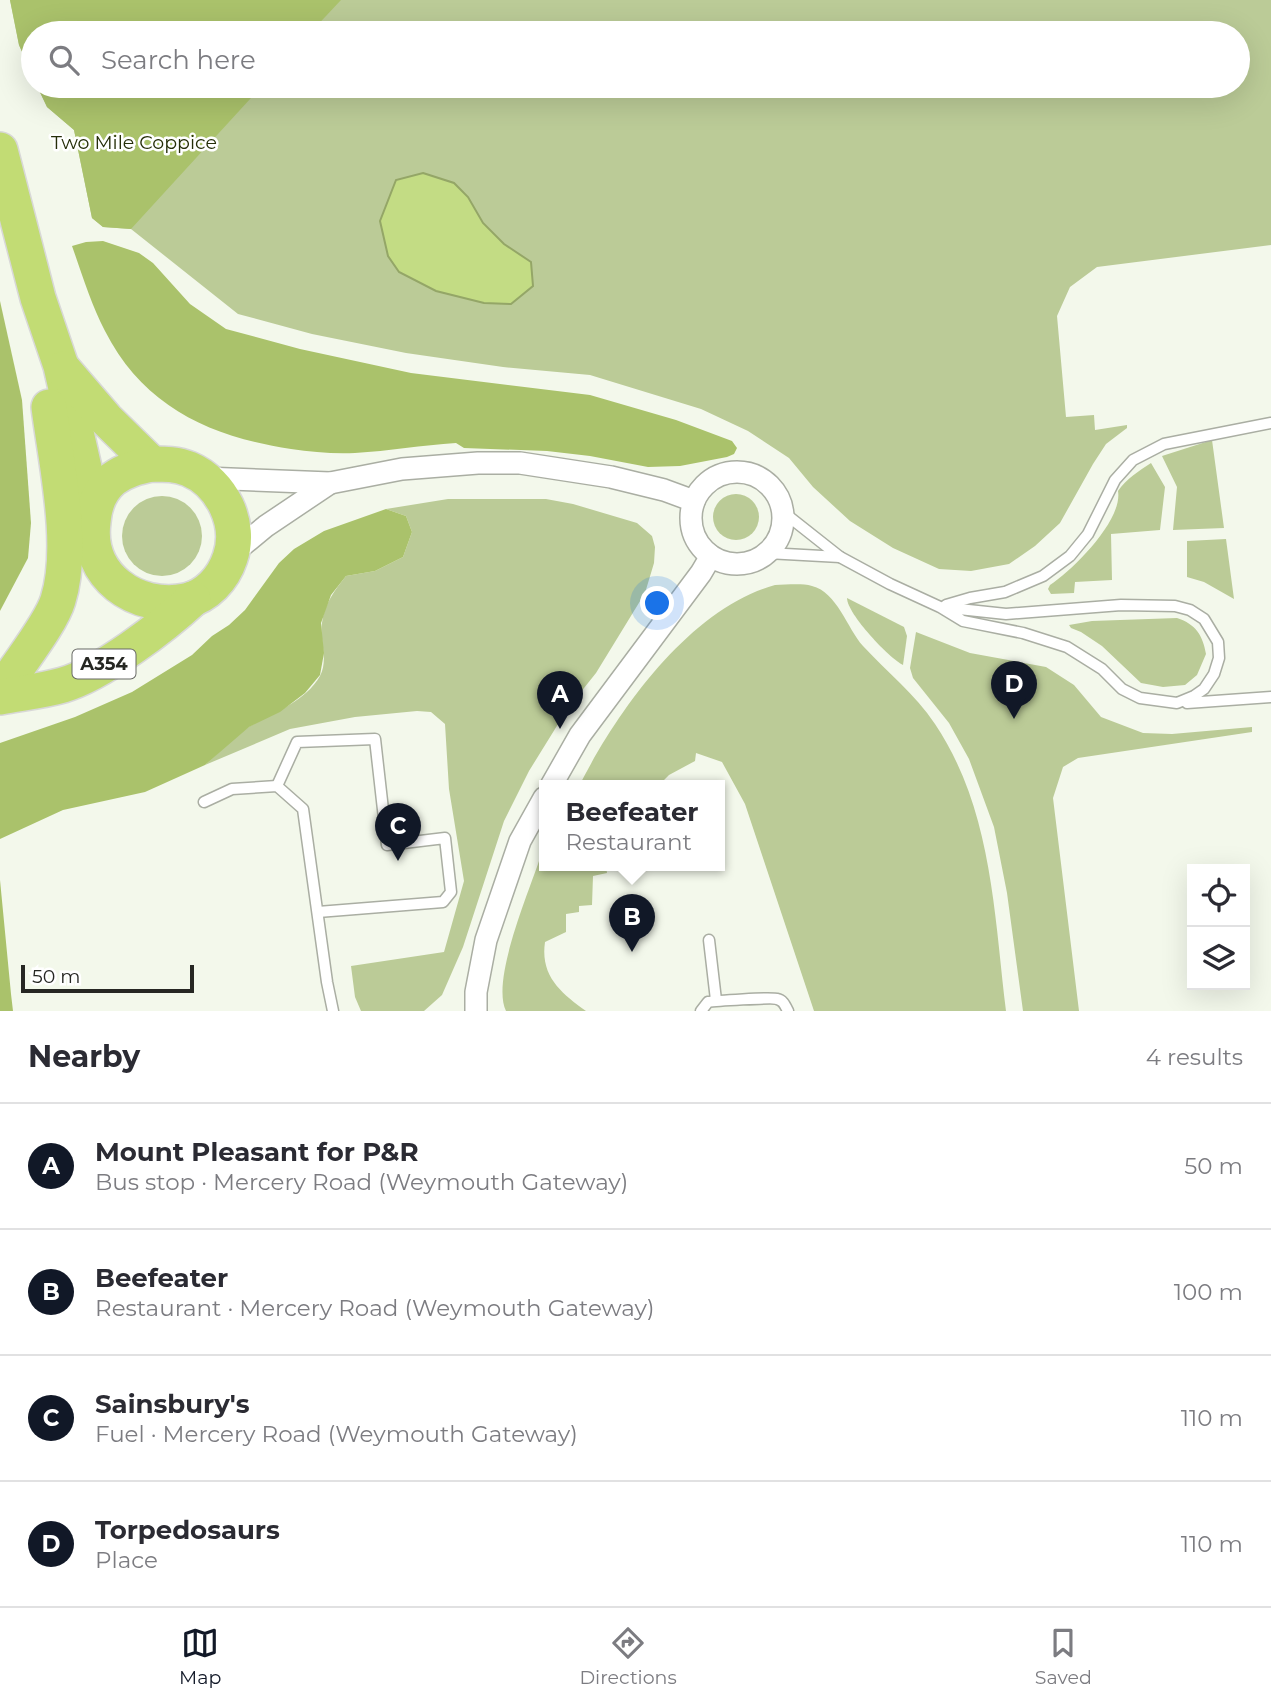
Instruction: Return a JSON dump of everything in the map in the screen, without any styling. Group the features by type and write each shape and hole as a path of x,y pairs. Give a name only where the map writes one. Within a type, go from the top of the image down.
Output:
{"highway":[{"name":"A354","path":"0,150 41,309 61,366 94,512 92,544 97,558 114,584 128,593 160,603 193,599"},
{"path":"3,687 58,601 64,562 59,481 45,374 41,309"},
{"name":"A354","path":"61,366 106,419 152,464"},
{"name":"A354","path":"94,512 105,487 132,468 171,464 205,478"},
{"path":"205,478 222,497 232,522 232,554"},
{"name":"A354","path":"3,687 65,685 91,673 172,619 193,599 212,587 222,575 232,554"},
{"name":"A354","path":"3,687 57,640 84,596 97,558"}],"street":[{"path":"205,478 330,483 414,468 520,463 611,477 664,490 694,501"},
{"path":"742,472 757,477 769,485 778,497 783,512 777,541 767,553 754,561 740,564 711,556 700,545 693,532 691,516 694,501 702,488 727,473 742,472"},
{"path":"232,554 266,526 330,483"},
{"path":"554,780 580,735 711,556"},
{"path":"476,1011 476,992 486,940 520,841 539,807"}],"lane":[{"path":"940,607 1005,592 1043,576 1070,556 1088,534 1115,480 1133,460 1151,449 1164,443 1271,423"},
{"path":"783,512 840,557 964,621 1023,633 1067,647 1102,669 1122,689 1140,698 1177,703 1271,696"},
{"path":"767,553 840,557"},
{"path":"940,607 1006,614 1121,605 1175,606 1189,610 1205,619 1212,629 1218,642 1219,658 1214,674 1203,689 1177,703"},
{"path":"277,786 298,742 375,739 387,845 445,838 451,892 443,902 318,912"},
{"path":"204,802 232,789 277,786 303,809 333,1011"},
{"path":"709,940 716,1000"},
{"path":"701,1011 708,1002 716,1000 727,1002 774,998 780,999 788,1011"}],"green space":[{"path":"10,0 1271,0 1271,245 1097,267 1070,287 1057,316 1066,417 1094,415 1095,430 1127,425 1127,428 1106,444 1060,523 1035,546 1009,564 971,571 939,569 893,548 850,521 813,487 789,458 748,431 701,409 590,375 503,367 406,353 312,334 238,314 131,229 103,227 92,218 74,130 47,107 43,98 1250,98 1250,21 21,21 21,49"},
{"name":"Two Mile Coppice","path":"10,0 341,0 321,21 21,21 21,49"},
{"name":"Two Mile Coppice","path":"43,98 251,98 131,229 103,227 92,218 74,130 47,107"},
{"path":"103,241 139,253 153,263 190,304 226,329 300,349 411,373 590,395 676,420 732,441 737,448 734,454 727,457 680,466 648,467 547,451 464,448 456,443 355,453 323,452 261,444 233,436 182,414 159,398 121,357 95,310 72,246"},
{"path":"0,301 22,400 31,523 28,558 0,611"},
{"path":"1212,440 1224,528 1173,530 1177,487 1162,456"},
{"path":"1151,463 1165,487 1160,530 1111,534 1112,580 1075,582 1074,593 1051,594 1048,589 1050,585 1083,556 1105,530 1113,516 1121,487"},
{"path":"736,494 752,501 759,517 752,533 736,540 720,533 713,517 720,501"},
{"path":"162,496 177,499 190,508 199,521 202,536 199,551 190,564 177,573 162,576 147,573 134,564 125,551 122,536 125,521 134,508 147,499"},
{"path":"448,499 546,499 637,523 652,536 655,547 654,563 645,593 596,673 568,708 529,771 504,821 463,947 442,995 424,1011 361,1011 355,997 351,966 444,952 464,881 449,789 445,724 431,712 355,717 290,729 205,765 244,730 298,700 314,685 324,663 321,629 323,616 338,587 346,576 375,571 403,557 412,532 406,516 386,509"},
{"path":"386,509 406,516 412,532 403,557 375,571 346,576 331,595 321,623 324,653 320,675 305,693 280,712 249,727 205,765 145,792 63,810 0,839 0,743 75,717 132,692 192,655 212,636 229,625 245,610 279,563 294,549 324,531"},
{"path":"1226,539 1234,599 1204,582 1187,577 1187,541"},
{"path":"775,585 808,585 821,590 835,603 863,646 910,693 935,724 954,757 979,826 993,900 1006,1011 814,1011 745,804 722,762 696,753 695,761 664,780 582,780 614,726 659,666 685,639 743,597"},
{"path":"847,598 904,627 907,636 903,665 870,635 854,614"},
{"path":"1177,618 1198,632 1206,654 1197,675 1185,685 1163,687 1141,683 1102,646 1069,625 1092,621"},
{"path":"916,632 970,653 1046,667 1074,685 1101,717 1143,733 1172,734 1252,727 1252,732 1078,758 1063,767 1053,798 1079,1011 1023,1011 1007,893 994,827 969,759 949,723 913,678 910,668"},
{"path":"539,861 539,871 607,871 593,876 592,905 579,906 579,912 566,914 566,932 545,942 544,954 549,974 568,997 586,1011 506,1011 503,980 520,915"},
{"path":"0,880 11,994 13,1011 0,1011"}],"shaded area":[{"path":"423,173 454,183 468,197 483,223 504,244 531,262 533,286 511,304 484,303 436,291 399,272 388,256 380,221 396,180"}],"place":[{"name":"Torpedosaurs","path":"1014,719"},
{"name":"Mount Pleasant for P&R","path":"560,729"},
{"name":"Sainsbury's","path":"398,861"},
{"name":"Beefeater","path":"632,952"}]}
